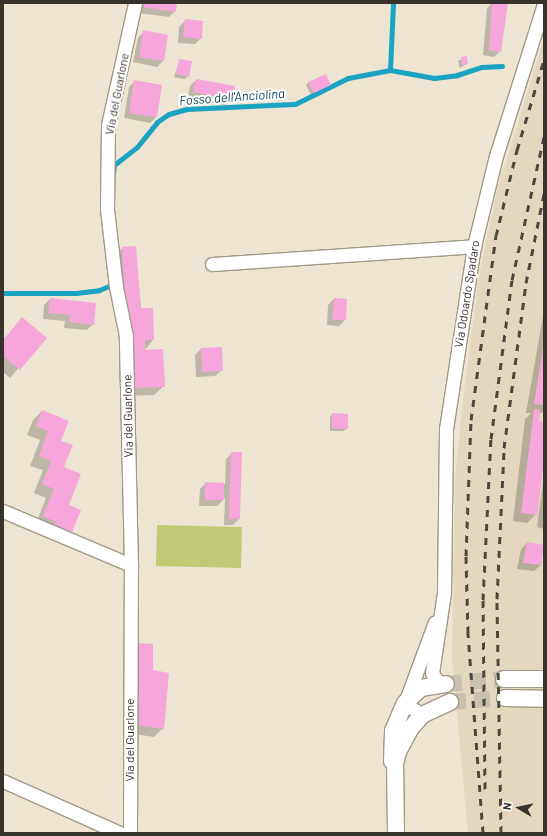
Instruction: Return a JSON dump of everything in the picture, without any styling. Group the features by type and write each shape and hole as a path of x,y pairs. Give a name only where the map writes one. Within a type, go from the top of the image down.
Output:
{"street":[{"name":"Via del Guarlone","path":"130,833 131,565 126,336 115,284 106,209 108,125 135,3"},
{"name":"Via Odoardo Spadaro","path":"446,684 437,681 432,673 444,593 446,429 474,246 496,156 544,4"},
{"path":"212,264 474,246"},
{"path":"3,511 131,565"},
{"name":"Via Odoardo Spadaro","path":"405,702 444,593"},
{"path":"504,679 544,679"},
{"path":"395,777 391,755 393,731 405,702 421,688 446,684"},
{"path":"505,698 544,699"},
{"path":"405,702 422,716"},
{"path":"396,833 395,777 398,752 410,729 422,716 450,702"},
{"path":"3,781 120,833"}],"shaded area":[{"path":"544,38 544,833 468,833 452,659 455,481 462,408 480,270 497,191"}],"green space":[{"path":"157,525 242,527 241,568 156,566"}],"building":[{"path":"144,3 177,3 176,12 144,7"},
{"path":"492,3 508,3 501,52 489,50"},
{"path":"185,19 203,21 202,39 183,37"},
{"path":"143,30 168,35 164,61 139,57"},
{"path":"467,56 468,64 462,65 461,57"},
{"path":"179,59 192,61 189,77 176,74"},
{"path":"326,74 331,85 314,93 308,82"},
{"path":"196,79 235,86 232,99 193,92"},
{"path":"134,80 162,85 157,117 129,113"},
{"path":"136,246 141,308 153,308 154,340 145,340 145,350 163,349 165,387 131,388 122,247"},
{"path":"50,298 96,303 94,325 69,322 70,315 48,313"},
{"path":"334,298 347,299 346,320 332,320"},
{"path":"22,317 47,338 20,370 3,356 3,341"},
{"path":"222,347 223,371 202,372 201,348"},
{"path":"544,347 544,405 534,404"},
{"path":"534,409 540,410 539,421 544,422 544,462 537,515 521,513"},
{"path":"42,410 69,421 61,441 73,445 64,467 81,474 69,505 81,510 71,535 54,528 56,522 43,516 54,489 42,484 51,461 39,456 48,431 36,426"},
{"path":"332,413 348,414 348,429 332,428"},
{"path":"231,452 242,452 240,519 229,519"},
{"path":"205,482 224,483 224,500 205,500"},
{"path":"527,542 544,545 541,565 523,563"},
{"path":"137,643 153,644 153,670 169,673 164,729 136,725"}],"waterway":[{"path":"390,70 393,3"},
{"name":"Fosso dell'Anciolina","path":"113,174 114,165 137,147 157,122 169,114 187,109 295,104 348,78 390,70 434,78 457,75 482,67 502,66"},
{"name":"Fosso dell'Anciolina","path":"3,293 76,293 99,290 114,284"}],"tunnel":[{"path":"446,684 504,679"},
{"path":"450,702 505,698"}],"railway":[{"path":"483,833 468,633 466,556 471,420 496,236 517,150 544,60"},
{"path":"485,789 483,600 491,439 512,280 544,137"},
{"path":"501,833 497,599 504,448 526,283 544,194"}]}
